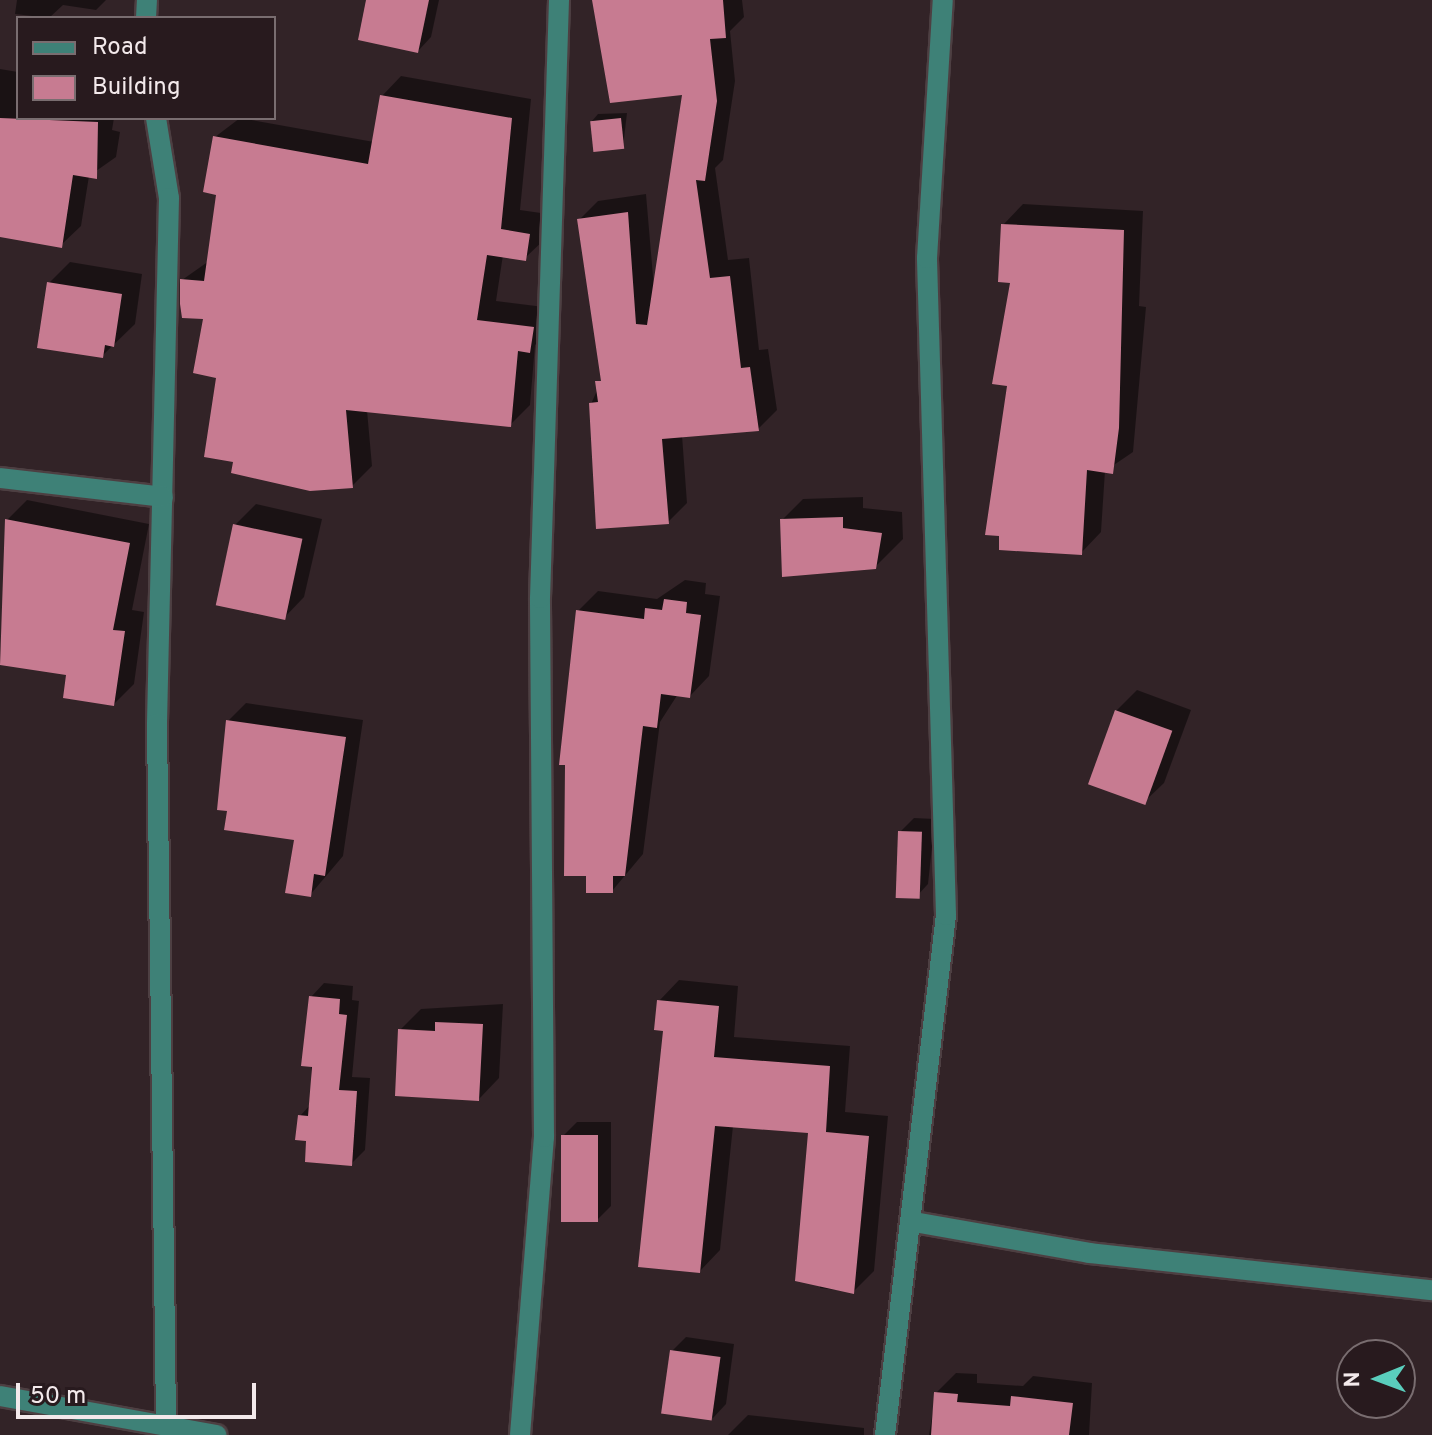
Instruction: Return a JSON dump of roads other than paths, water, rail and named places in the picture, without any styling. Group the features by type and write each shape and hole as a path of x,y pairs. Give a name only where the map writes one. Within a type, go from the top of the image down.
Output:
{"street":[{"path":"520,1435 544,1153 540,598 559,0"},
{"path":"885,1435 914,1222 946,915 927,258 943,0"},
{"path":"156,120 169,198 158,414 163,497 157,724 166,1424"},
{"path":"0,478 163,497"},
{"path":"914,1222 1073,1251 1432,1290"},
{"path":"0,1396 217,1435"}]}
